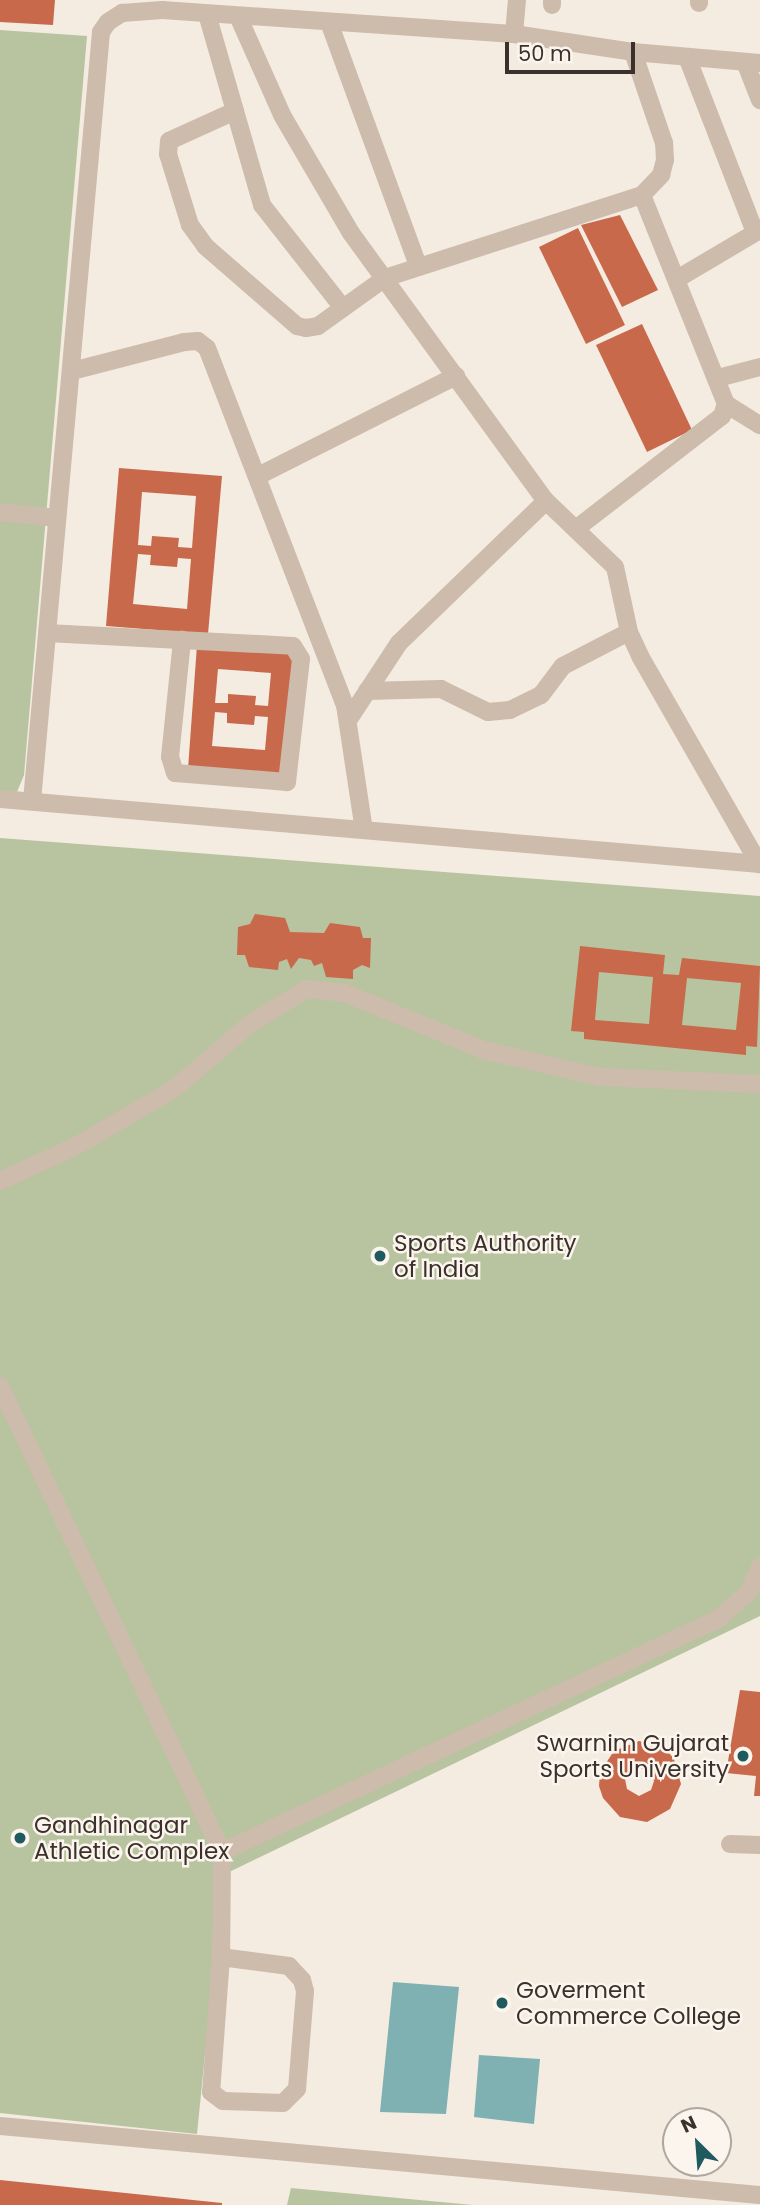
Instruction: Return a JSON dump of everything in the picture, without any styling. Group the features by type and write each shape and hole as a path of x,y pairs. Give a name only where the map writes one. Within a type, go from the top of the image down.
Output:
{"street":[{"path":"514,34 517,0"},
{"path":"32,801 101,32 122,13 141,10 330,25 514,34 633,52 753,62 760,100"},
{"path":"207,14 262,205 343,308"},
{"path":"238,16 297,142 351,233 546,501 578,528 615,567 629,632 759,864"},
{"path":"330,25 418,266"},
{"path":"235,111 169,141 168,154 197,237 297,326 318,326 385,278 642,195 661,175 665,160 664,144 633,52"},
{"path":"677,279 758,231 687,57"},
{"path":"578,528 722,416 726,404 718,377 642,195"},
{"path":"72,372 198,341 213,360 349,719 364,830"},
{"path":"718,377 760,367"},
{"path":"258,476 456,376"},
{"path":"726,404 760,425"},
{"path":"349,719 419,620 546,501"},
{"path":"0,512 57,518"},
{"path":"367,691 441,689 488,712 510,710 541,695 563,666 629,632"},
{"path":"47,633 181,640 298,649 293,750 287,782 175,773 170,757 181,640"},
{"path":"0,799 759,864"},
{"path":"0,1181 78,1145 174,1089 251,1023 307,989 345,993 483,1050 600,1077 760,1084"},
{"path":"0,1388 222,1852 221,1957 211,2092 223,2101 283,2103 297,2089 305,1991 302,1980 289,1966 221,1957"},
{"path":"222,1852 718,1619 748,1593 760,1567"},
{"path":"730,1844 760,1845"},
{"path":"0,2126 760,2195"}],"green space":[{"path":"0,30 87,36 24,775 12,804 0,803"},
{"name":"Sports Authority of India","path":"0,838 760,896 760,1616 223,1875 197,2134 0,2113"},
{"path":"291,2188 473,2205 287,2205"}],"water":[{"path":"393,1982 459,1987 446,2114 380,2112"},
{"path":"479,2055 540,2059 534,2124 474,2117"}],"building":[{"path":"0,0 55,0 53,25 0,22"},
{"path":"620,215 658,290 622,307 581,225"},
{"path":"578,228 625,325 586,344 539,247"},
{"path":"642,324 692,430 647,452 596,345"},
{"path":"119,468 222,476 208,634 106,626","holes":["142,492 196,496 192,548 178,547 179,538 152,536 151,546 138,545","138,554 151,555 150,565 177,567 178,558 191,559 187,609 133,604"]},
{"path":"197,645 294,653 284,776 188,769","holes":["218,669 271,673 268,706 255,705 256,696 228,694 228,703 215,703","215,712 227,713 227,723 254,725 255,716 268,717 265,750 212,746"]},
{"path":"255,914 285,918 290,932 324,933 330,923 360,927 363,938 371,938 370,968 362,965 353,970 353,979 326,977 322,963 314,966 311,960 299,958 291,969 287,959 279,962 278,970 249,967 245,955 237,955 238,927 250,924"},
{"path":"580,946 665,955 663,974 679,975 682,958 760,966 757,1047 746,1046 746,1055 584,1039 584,1032 571,1031","holes":["599,972 653,977 649,1024 595,1020","687,978 741,983 736,1030 682,1025"]},
{"path":"740,1690 760,1692 760,1796 754,1796 756,1776 726,1773"},
{"path":"639,1741 665,1748 674,1759 681,1784 670,1809 647,1822 620,1817 603,1798 599,1786 600,1772 614,1751","holes":["639,1767 651,1773 654,1781 651,1790 639,1796 627,1789 625,1779"]},
{"path":"0,2180 222,2203 222,2205 0,2205"}],"place":[{"name":"Sports Authority of India","path":"380,1256"},
{"name":"Swarnim Gujarat Sports University","path":"743,1756"},
{"name":"Gandhinagar Athletic Complex","path":"20,1838"},
{"name":"Goverment Commerce College","path":"502,2003"}]}
